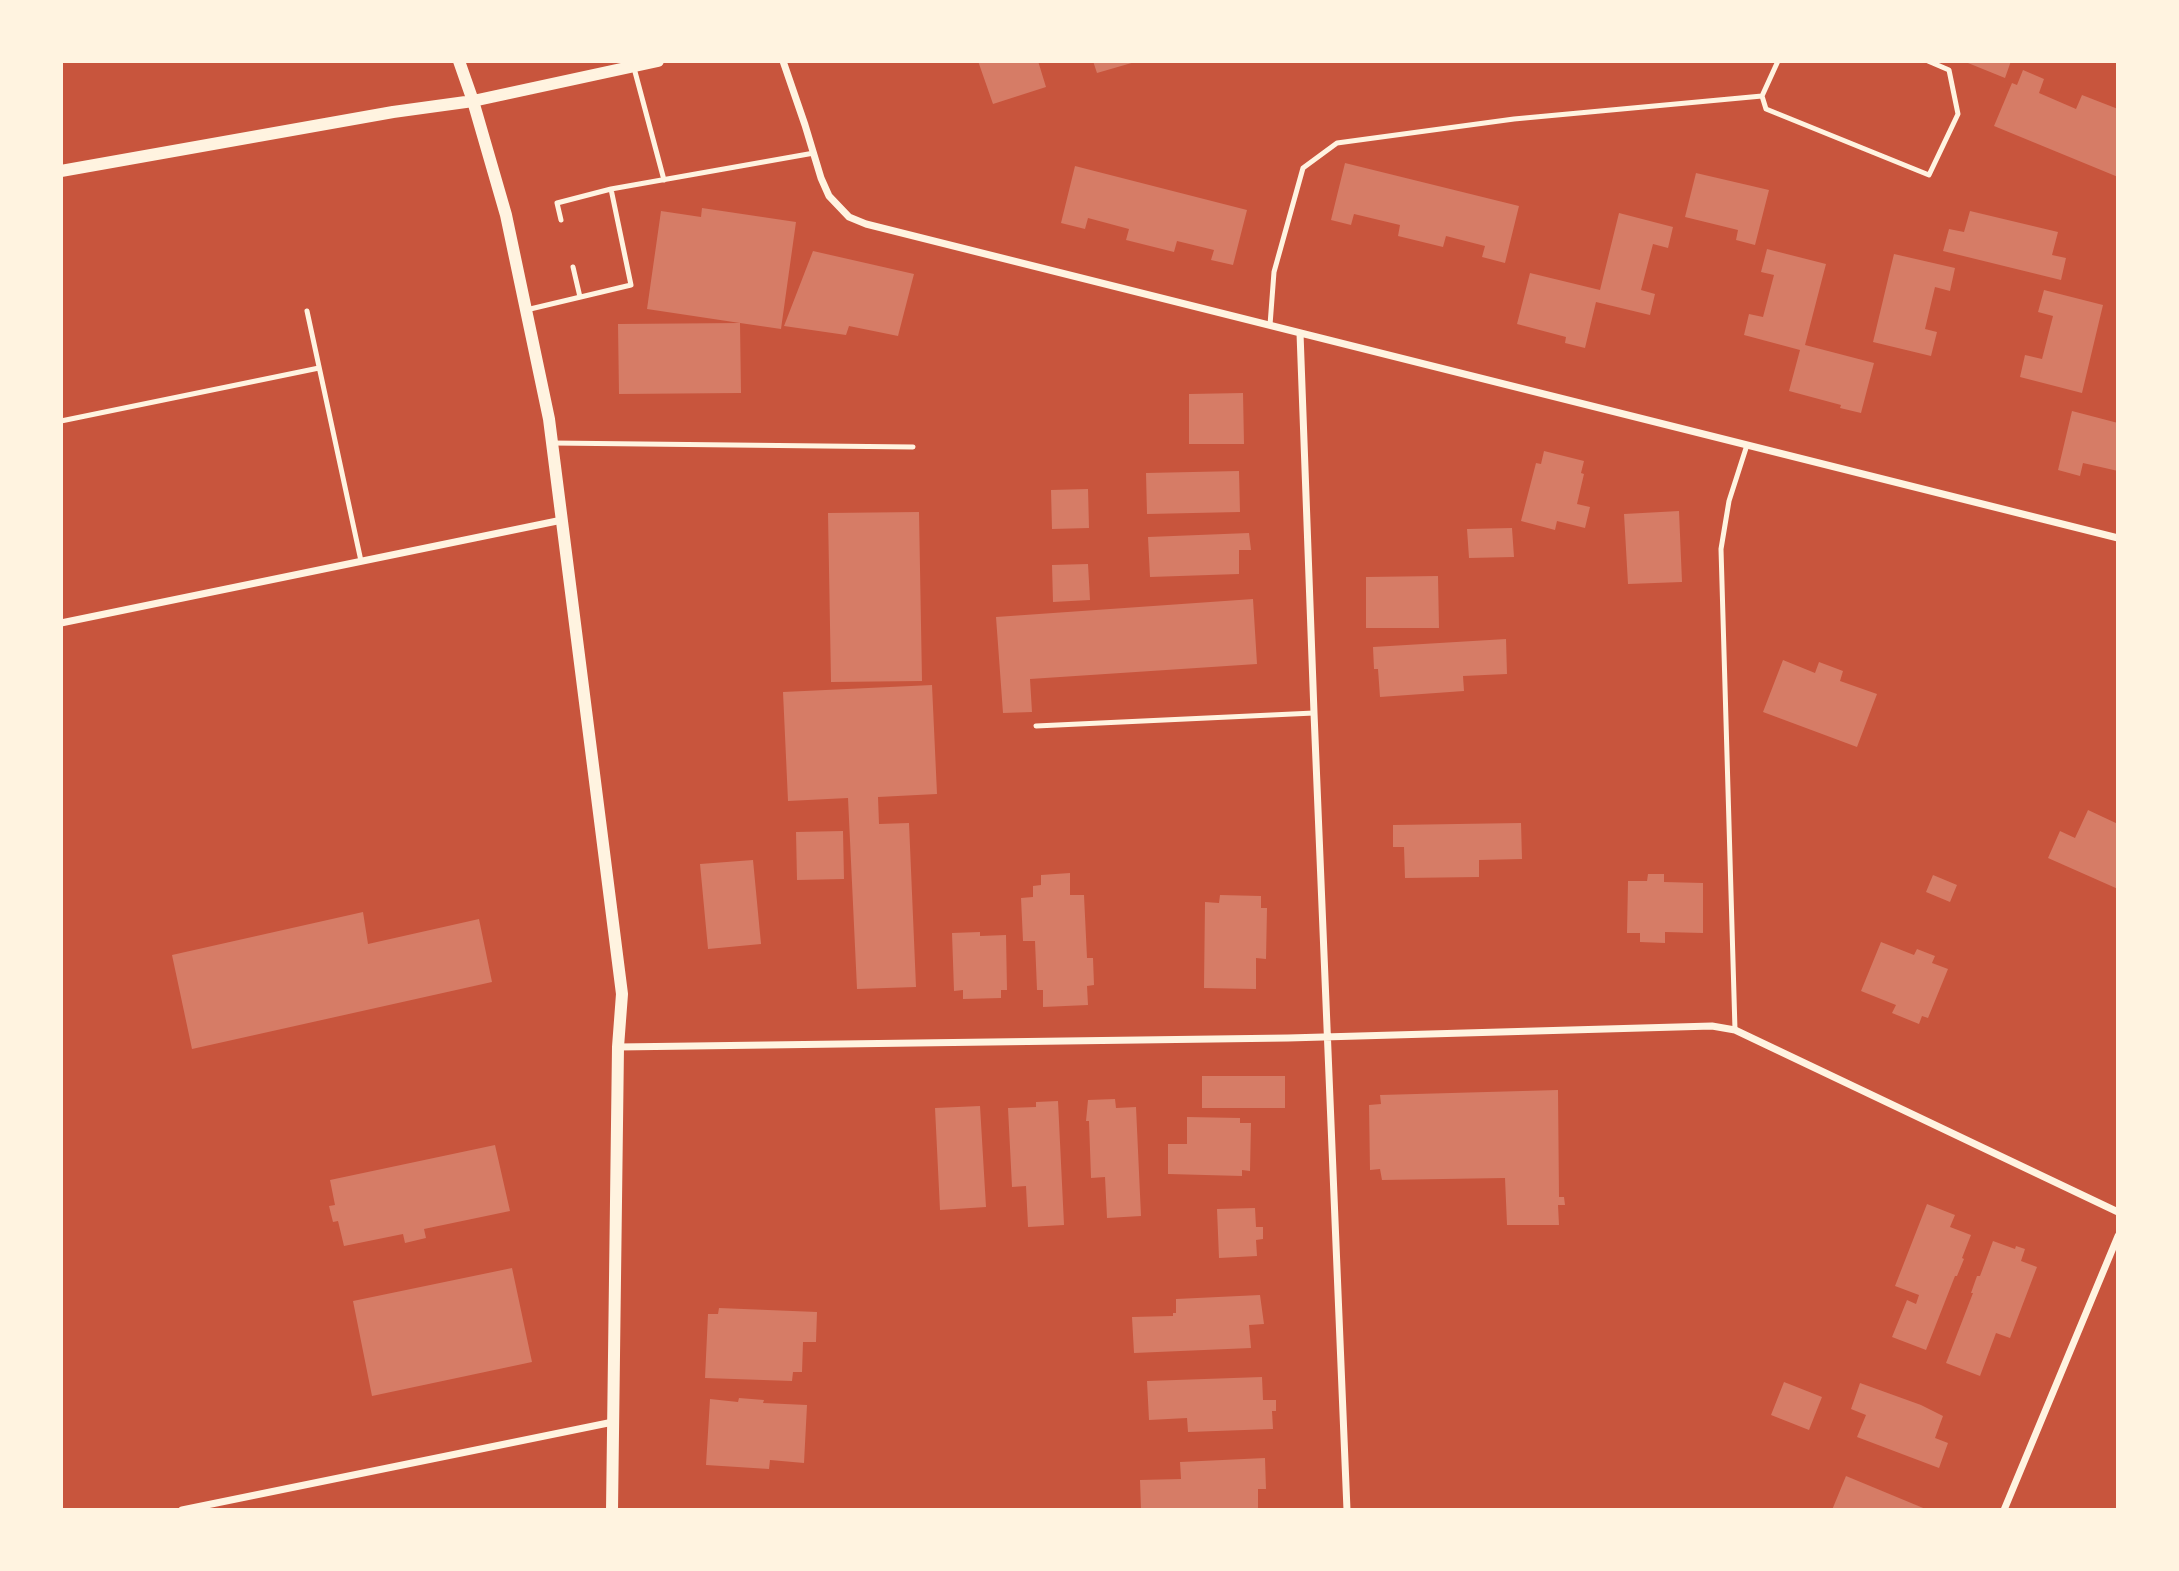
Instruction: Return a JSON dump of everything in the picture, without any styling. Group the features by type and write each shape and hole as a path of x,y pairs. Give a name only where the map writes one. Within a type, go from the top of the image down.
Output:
{"street":[{"path":"459,61 506,215 552,443 622,994 618,1047 612,1510"},
{"path":"61,171 473,100 659,61"},
{"path":"783,61 821,178 830,196 849,218 2118,538"},
{"path":"1300,333 1347,1510"},
{"path":"61,622 563,520"},
{"path":"618,1047 1328,1037 1712,1026 1735,1030 2118,1212"},
{"path":"2004,1510 2118,1237"},
{"path":"182,1510 613,1422"}],"lane":[{"path":"1779,61 1762,96 1766,109 1929,175 1958,114 1949,69 1928,61"},
{"path":"633,66 664,180"},
{"path":"1270,325 1274,272 1303,168 1337,143 1514,119 1762,96"},
{"path":"561,220 557,203 611,189 814,153"},
{"path":"526,310 631,285 611,189"},
{"path":"573,267 580,297"},
{"path":"307,311 361,561"},
{"path":"61,421 319,368"},
{"path":"552,443 913,447"},
{"path":"1735,1030 1721,549 1729,501 1747,445"},
{"path":"1036,726 1314,713"}],"building":[{"path":"978,61 1038,61 1046,87 993,104"},
{"path":"1093,61 1135,61 1135,62 1097,73"},
{"path":"1963,61 2011,61 2005,78"},
{"path":"2023,70 2044,79 2039,93 2076,109 2082,95 2118,109 2118,177 1994,126 2012,83 2017,85"},
{"path":"1345,163 1519,206 1505,263 1482,257 1485,246 1446,236 1443,247 1398,236 1400,225 1354,214 1351,225 1331,220"},
{"path":"1075,166 1247,210 1233,265 1211,260 1214,250 1177,241 1174,252 1126,240 1129,229 1088,218 1085,229 1061,223"},
{"path":"1696,173 1769,190 1755,245 1736,240 1738,230 1685,217"},
{"path":"702,208 796,222 781,329 647,309 661,211 701,217"},
{"path":"1970,211 2058,232 2052,255 2066,258 2061,280 1943,251 1949,229 1964,232"},
{"path":"1619,213 1673,227 1668,248 1653,244 1641,290 1655,294 1650,315 1596,302 1585,348 1565,343 1566,337 1517,324 1530,273 1600,290"},
{"path":"1767,249 1826,264 1805,345 1874,363 1861,413 1789,391 1800,350 1744,335 1749,314 1763,317 1774,275 1761,272"},
{"path":"813,251 914,274 898,336 849,326 846,335 784,326"},
{"path":"1894,254 1955,268 1950,291 1935,287 1925,329 1937,332 1931,356 1873,342"},
{"path":"2044,290 2103,305 2082,393 2020,377 2025,355 2042,359 2053,316 2038,312"},
{"path":"740,323 741,393 619,394 618,324"},
{"path":"1243,393 1244,444 1189,444 1189,394"},
{"path":"2072,411 2118,423 2118,471 2083,463 2080,476 2058,470"},
{"path":"1544,451 1584,461 1577,504 1590,507 1585,528 1557,521 1555,530 1521,521 1536,463 1541,464"},
{"path":"1239,471 1240,512 1147,514 1146,473"},
{"path":"1088,489 1089,528 1052,529 1051,490"},
{"path":"1679,511 1682,582 1628,584 1624,514"},
{"path":"919,512 922,681 831,682 828,513"},
{"path":"1512,528 1514,557 1469,558 1467,529"},
{"path":"1249,533 1251,550 1239,550 1239,574 1150,577 1148,537"},
{"path":"1088,564 1090,600 1053,602 1052,565"},
{"path":"1438,576 1439,628 1366,628 1366,577"},
{"path":"1253,599 1257,664 1030,679 1032,712 1003,713 996,617"},
{"path":"1506,639 1507,674 1463,676 1464,691 1380,697 1373,647"},
{"path":"1783,660 1815,673 1819,662 1843,671 1840,681 1877,694 1857,747 1763,712"},
{"path":"932,685 937,794 878,797 879,824 909,823 916,987 857,989 848,798 788,801 783,692"},
{"path":"2088,810 2118,824 2118,889 2048,858 2060,831 2075,838"},
{"path":"1521,823 1522,859 1479,860 1479,877 1405,878 1404,847 1393,847 1393,825"},
{"path":"843,831 844,879 797,880 796,832"},
{"path":"753,860 761,944 708,949 700,864"},
{"path":"1070,873 1070,895 1084,895 1087,958 1093,958 1094,985 1087,986 1088,1005 1043,1007 1043,990 1037,990 1035,941 1023,941 1021,898 1033,897 1033,886 1041,885 1041,875"},
{"path":"1648,874 1664,874 1664,882 1703,883 1703,933 1665,932 1665,943 1640,942 1640,933 1627,933 1628,881 1647,881"},
{"path":"1933,875 1957,885 1950,902 1926,892"},
{"path":"1220,895 1261,896 1261,908 1267,908 1266,959 1256,958 1256,989 1204,988 1205,902 1219,903"},
{"path":"363,912 368,944 479,919 492,982 192,1049 172,955"},
{"path":"980,932 980,936 1006,935 1007,990 1001,990 1001,998 963,999 963,990 954,991 952,933"},
{"path":"1881,942 1914,955 1917,949 1935,956 1932,963 1948,969 1928,1018 1922,1016 1919,1024 1892,1013 1896,1005 1861,991"},
{"path":"1202,1076 1285,1076 1285,1108 1202,1108"},
{"path":"1558,1090 1559,1197 1564,1197 1565,1205 1558,1205 1559,1225 1507,1225 1505,1178 1382,1180 1380,1169 1370,1170 1369,1105 1381,1104 1380,1095"},
{"path":"1115,1099 1116,1108 1136,1107 1141,1216 1107,1218 1105,1177 1091,1178 1089,1121 1086,1121 1088,1100"},
{"path":"1058,1101 1064,1225 1028,1227 1026,1186 1012,1187 1008,1108 1036,1107 1036,1102"},
{"path":"980,1106 986,1207 940,1210 935,1108"},
{"path":"1187,1117 1240,1118 1240,1123 1251,1123 1250,1171 1242,1170 1242,1176 1168,1174 1168,1144 1187,1144"},
{"path":"495,1145 510,1211 424,1229 426,1238 405,1243 403,1234 344,1246 338,1221 333,1222 329,1206 335,1205 330,1180"},
{"path":"1927,1204 1955,1215 1950,1227 1971,1235 1962,1258 1964,1259 1926,1350 1892,1337 1907,1300 1916,1304 1919,1295 1895,1286"},
{"path":"1255,1208 1256,1227 1263,1227 1263,1239 1256,1240 1257,1256 1219,1258 1217,1209"},
{"path":"1993,1241 2015,1249 2016,1246 2025,1249 2021,1261 2037,1267 2010,1338 1996,1333 1980,1376 1946,1363 1977,1276 1980,1276"},
{"path":"512,1268 532,1362 372,1396 353,1301"},
{"path":"1260,1295 1264,1324 1249,1325 1251,1348 1134,1353 1132,1317 1173,1316 1173,1313 1176,1313 1176,1299"},
{"path":"719,1308 817,1312 816,1342 803,1342 802,1372 793,1372 792,1381 705,1378 708,1314 718,1314"},
{"path":"1262,1377 1263,1400 1276,1400 1276,1411 1272,1411 1273,1429 1188,1432 1187,1418 1149,1420 1147,1381"},
{"path":"1784,1382 1822,1397 1809,1430 1771,1415"},
{"path":"1860,1383 1943,1416 1935,1438 1948,1443 1939,1468 1857,1437 1866,1415 1851,1409"},
{"path":"739,1398 764,1400 763,1403 807,1405 804,1463 770,1460 769,1469 706,1465 710,1399 738,1402"},
{"path":"1265,1458 1266,1489 1258,1489 1258,1510 1141,1510 1140,1480 1181,1479 1180,1462"},
{"path":"1846,1476 1928,1510 1832,1510"}]}
